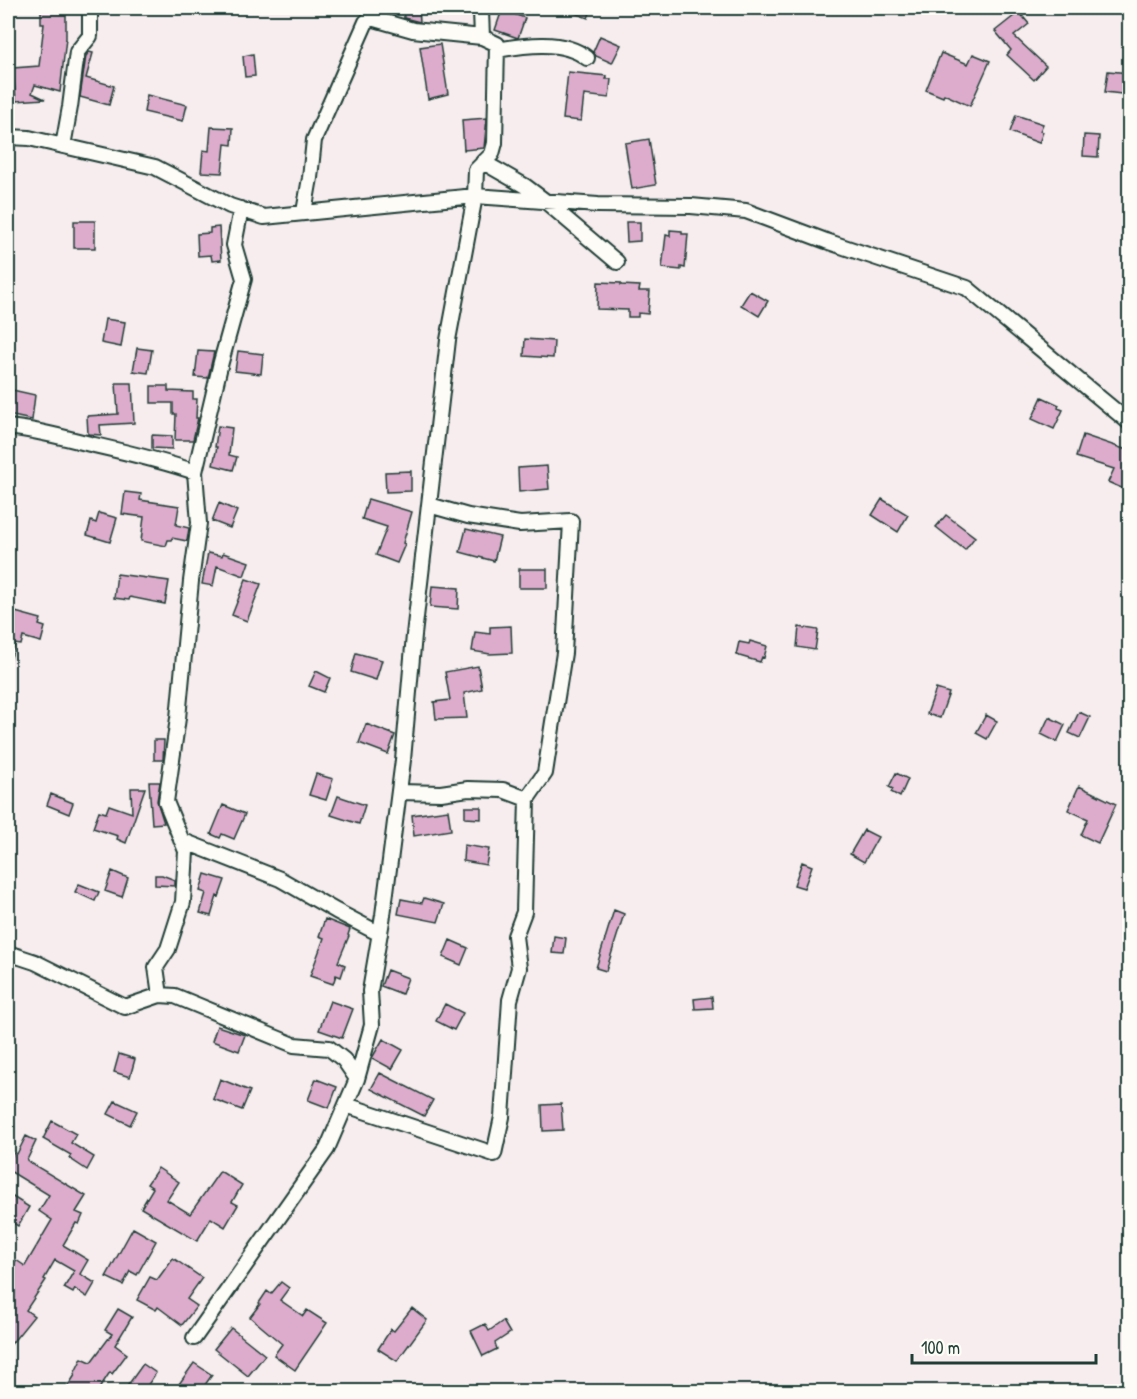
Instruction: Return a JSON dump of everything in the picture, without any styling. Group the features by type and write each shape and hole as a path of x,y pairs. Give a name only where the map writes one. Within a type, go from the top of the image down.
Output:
{"street":[{"path":"63,146 77,52 90,36 90,8"},
{"path":"481,11 482,37"},
{"path":"194,1338 327,1149 357,1079 372,1025 370,991 399,792 448,340 475,196 476,170 492,154 495,143 497,44 482,37 413,30 375,13 366,22 314,140 304,212"},
{"path":"497,50 525,45 551,45 578,51 587,58"},
{"path":"8,137 29,138 155,167 241,209 264,217 475,196 598,206 691,206 746,211 826,241 967,288 1130,423"},
{"path":"483,162 525,186 617,262"},
{"path":"160,995 156,967 168,949 183,902 186,851 166,802 178,718 199,523 195,472 221,362 244,279 234,245 241,209"},
{"path":"8,427 30,429 195,472"},
{"path":"346,1105 494,1154 502,1117 510,1000 519,968 516,936 524,912 528,799 545,773 564,653 571,522 520,524 468,516 429,505"},
{"path":"399,792 441,793 468,789 503,790 528,799"},
{"path":"181,840 280,879 380,934"},
{"path":"8,953 35,962 125,1007 160,995 175,996 294,1045 329,1048 344,1060 357,1079"}],"building":[{"path":"41,8 66,8 66,38 60,92 35,85 32,93 45,99 16,101 13,68 39,66 44,24 41,24"},
{"path":"403,8 419,8 420,22 404,18"},
{"path":"561,8 592,8 588,18"},
{"path":"502,10 525,18 518,38 495,30"},
{"path":"1019,12 1029,24 1014,36 1046,66 1034,80 1007,55 1011,50 995,31"},
{"path":"600,36 621,45 612,63 596,56 593,52"},
{"path":"440,44 448,94 428,99 420,47"},
{"path":"89,52 93,53 86,78 114,86 109,105 80,97 86,56"},
{"path":"941,53 968,64 973,54 990,61 970,106 944,94 943,97 926,90"},
{"path":"253,54 255,76 245,77 243,56"},
{"path":"1108,71 1130,73 1130,95 1105,92"},
{"path":"568,72 607,76 606,79 611,79 609,98 584,95 581,121 563,119"},
{"path":"147,95 187,105 183,121 144,112"},
{"path":"1016,115 1043,124 1039,143 1010,132"},
{"path":"487,118 484,148 464,150 462,120"},
{"path":"211,127 233,128 232,145 225,144 222,173 201,172 203,150 209,151"},
{"path":"1084,135 1099,136 1098,157 1083,156"},
{"path":"649,139 656,185 632,189 625,143"},
{"path":"74,221 95,221 95,248 74,248"},
{"path":"626,222 640,222 640,241 627,242"},
{"path":"219,227 221,260 212,261 211,255 198,256 197,234 210,233 210,228"},
{"path":"670,230 688,234 685,268 681,267 681,270 662,268 666,235 670,236"},
{"path":"598,282 640,286 639,291 650,291 648,314 638,313 638,317 628,317 628,310 597,309"},
{"path":"750,291 768,301 759,316 741,305"},
{"path":"105,319 125,322 121,347 101,343"},
{"path":"525,339 554,341 553,358 524,356"},
{"path":"137,348 152,350 148,373 133,371"},
{"path":"198,351 214,352 208,378 195,377"},
{"path":"238,351 263,354 261,374 235,371"},
{"path":"116,383 132,383 134,423 100,425 101,435 88,434 87,416 118,414"},
{"path":"151,386 168,386 168,391 193,392 193,399 197,399 196,418 198,418 193,440 175,440 176,414 173,414 173,403 151,403"},
{"path":"8,389 35,395 32,420 8,415"},
{"path":"1042,397 1059,405 1058,408 1063,410 1054,429 1032,419"},
{"path":"218,426 232,428 229,455 237,457 233,470 213,465"},
{"path":"152,435 172,436 172,449 152,448"},
{"path":"1083,435 1130,451 1130,481 1126,490 1108,482 1114,469 1076,457"},
{"path":"547,466 549,489 519,492 518,468"},
{"path":"411,471 411,491 386,492 385,472"},
{"path":"125,492 141,494 140,500 179,506 176,525 189,528 187,541 172,538 168,540 166,546 141,541 144,517 122,514"},
{"path":"368,499 412,512 403,543 405,544 397,563 376,555 387,527 362,519"},
{"path":"882,499 908,515 898,532 872,515"},
{"path":"219,503 237,511 230,528 212,521"},
{"path":"99,513 117,518 110,542 87,535 91,521 96,523"},
{"path":"946,515 975,537 965,550 936,527"},
{"path":"466,529 500,537 494,561 460,552"},
{"path":"208,553 222,556 223,553 249,562 244,576 217,566 213,586 202,584"},
{"path":"519,569 547,569 547,588 519,588"},
{"path":"117,574 169,581 165,604 130,597 129,600 114,598"},
{"path":"246,579 261,584 247,621 232,615"},
{"path":"432,586 459,588 458,609 430,607"},
{"path":"8,610 41,619 39,625 45,627 41,642 23,637 21,645 15,644 10,661 8,661"},
{"path":"511,626 512,653 490,654 472,651 475,632 490,634 490,627"},
{"path":"799,627 818,630 815,650 797,647"},
{"path":"750,641 767,646 764,658 762,657 760,662 736,655 739,642 749,644"},
{"path":"356,653 382,660 376,680 351,672"},
{"path":"478,666 482,689 464,693 467,718 436,719 434,702 450,700 445,672"},
{"path":"316,671 330,678 324,692 309,686"},
{"path":"936,689 949,693 940,718 927,714"},
{"path":"1079,712 1090,717 1080,738 1069,733"},
{"path":"986,715 997,721 987,739 976,733"},
{"path":"1049,717 1065,725 1057,742 1041,734"},
{"path":"366,724 395,735 388,754 359,743"},
{"path":"154,740 164,740 163,760 154,760"},
{"path":"896,773 908,779 900,797 891,792 893,789 889,787"},
{"path":"316,774 333,779 326,800 309,795"},
{"path":"149,782 160,782 157,801 164,823 152,824"},
{"path":"1079,786 1116,804 1098,843 1081,835 1088,819 1068,810"},
{"path":"131,788 145,788 126,843 117,839 118,836 93,828 99,811 106,813 109,805 132,813"},
{"path":"51,794 73,803 69,814 47,805"},
{"path":"338,796 365,805 359,824 331,815"},
{"path":"223,805 245,814 234,839 222,834 220,838 211,834"},
{"path":"465,807 481,807 481,819 465,818"},
{"path":"448,810 451,830 414,836 412,815"},
{"path":"864,830 878,837 864,862 850,854"},
{"path":"464,845 489,849 486,865 463,861"},
{"path":"802,862 812,866 804,888 794,885"},
{"path":"112,871 128,878 122,897 105,891"},
{"path":"205,874 225,880 211,916 200,913 206,893 200,891"},
{"path":"155,875 175,880 175,886 155,885"},
{"path":"79,884 99,892 95,901 75,892"},
{"path":"424,898 444,904 438,922 398,914 401,899 422,903"},
{"path":"614,910 624,914 606,971 596,968"},
{"path":"325,919 350,929 338,962 345,965 341,977 336,975 333,984 310,976 324,938 319,936"},
{"path":"554,936 566,938 564,954 552,953"},
{"path":"450,940 468,948 461,965 443,957"},
{"path":"387,970 408,978 402,994 381,986"},
{"path":"712,997 713,1008 695,1009 694,999"},
{"path":"330,1001 353,1009 342,1038 319,1030"},
{"path":"445,1004 463,1013 454,1030 436,1021"},
{"path":"217,1026 245,1035 239,1051 212,1041"},
{"path":"383,1039 403,1050 392,1069 372,1058"},
{"path":"119,1054 135,1059 130,1077 114,1072"},
{"path":"380,1073 433,1100 424,1116 371,1089"},
{"path":"220,1079 250,1091 242,1110 213,1099"},
{"path":"316,1079 337,1087 329,1108 308,1100"},
{"path":"115,1101 137,1111 130,1125 108,1114"},
{"path":"561,1104 563,1130 543,1131 542,1105"},
{"path":"52,1121 76,1134 71,1143 94,1157 87,1170 69,1158 71,1155 43,1139"},
{"path":"26,1136 36,1141 27,1160 29,1162 86,1196 76,1212 83,1215 79,1224 76,1223 63,1245 88,1260 80,1274 95,1283 87,1297 75,1289 73,1293 64,1288 74,1271 55,1260 44,1279 46,1280 26,1310 34,1316 8,1348 8,1274 16,1260 25,1266 52,1220 39,1211 49,1195 8,1170 8,1164 14,1152 17,1154"},
{"path":"158,1168 179,1182 167,1200 190,1214 220,1171 242,1185 232,1202 238,1205 225,1227 211,1218 197,1241 141,1208 153,1188 147,1184"},
{"path":"8,1194 29,1207 18,1226 8,1220"},
{"path":"133,1228 156,1241 137,1275 130,1271 123,1285 106,1277"},
{"path":"173,1258 202,1278 187,1299 197,1306 182,1325 158,1307 156,1310 137,1300 150,1277 157,1280"},
{"path":"281,1282 289,1288 280,1300 303,1316 307,1310 327,1323 295,1370 274,1355 282,1344 250,1317 267,1291 271,1294"},
{"path":"412,1308 427,1320 397,1361 378,1349 391,1329 394,1331"},
{"path":"118,1309 132,1317 115,1345 127,1354 112,1374 110,1372 97,1392 64,1392 82,1358 91,1362 112,1334 105,1330"},
{"path":"503,1321 510,1333 495,1343 497,1349 483,1356 471,1331 485,1324 489,1331"},
{"path":"231,1328 265,1355 248,1376 214,1349"},
{"path":"194,1363 212,1375 200,1392 191,1392 179,1384"},
{"path":"143,1364 156,1373 143,1392 123,1392"}]}
